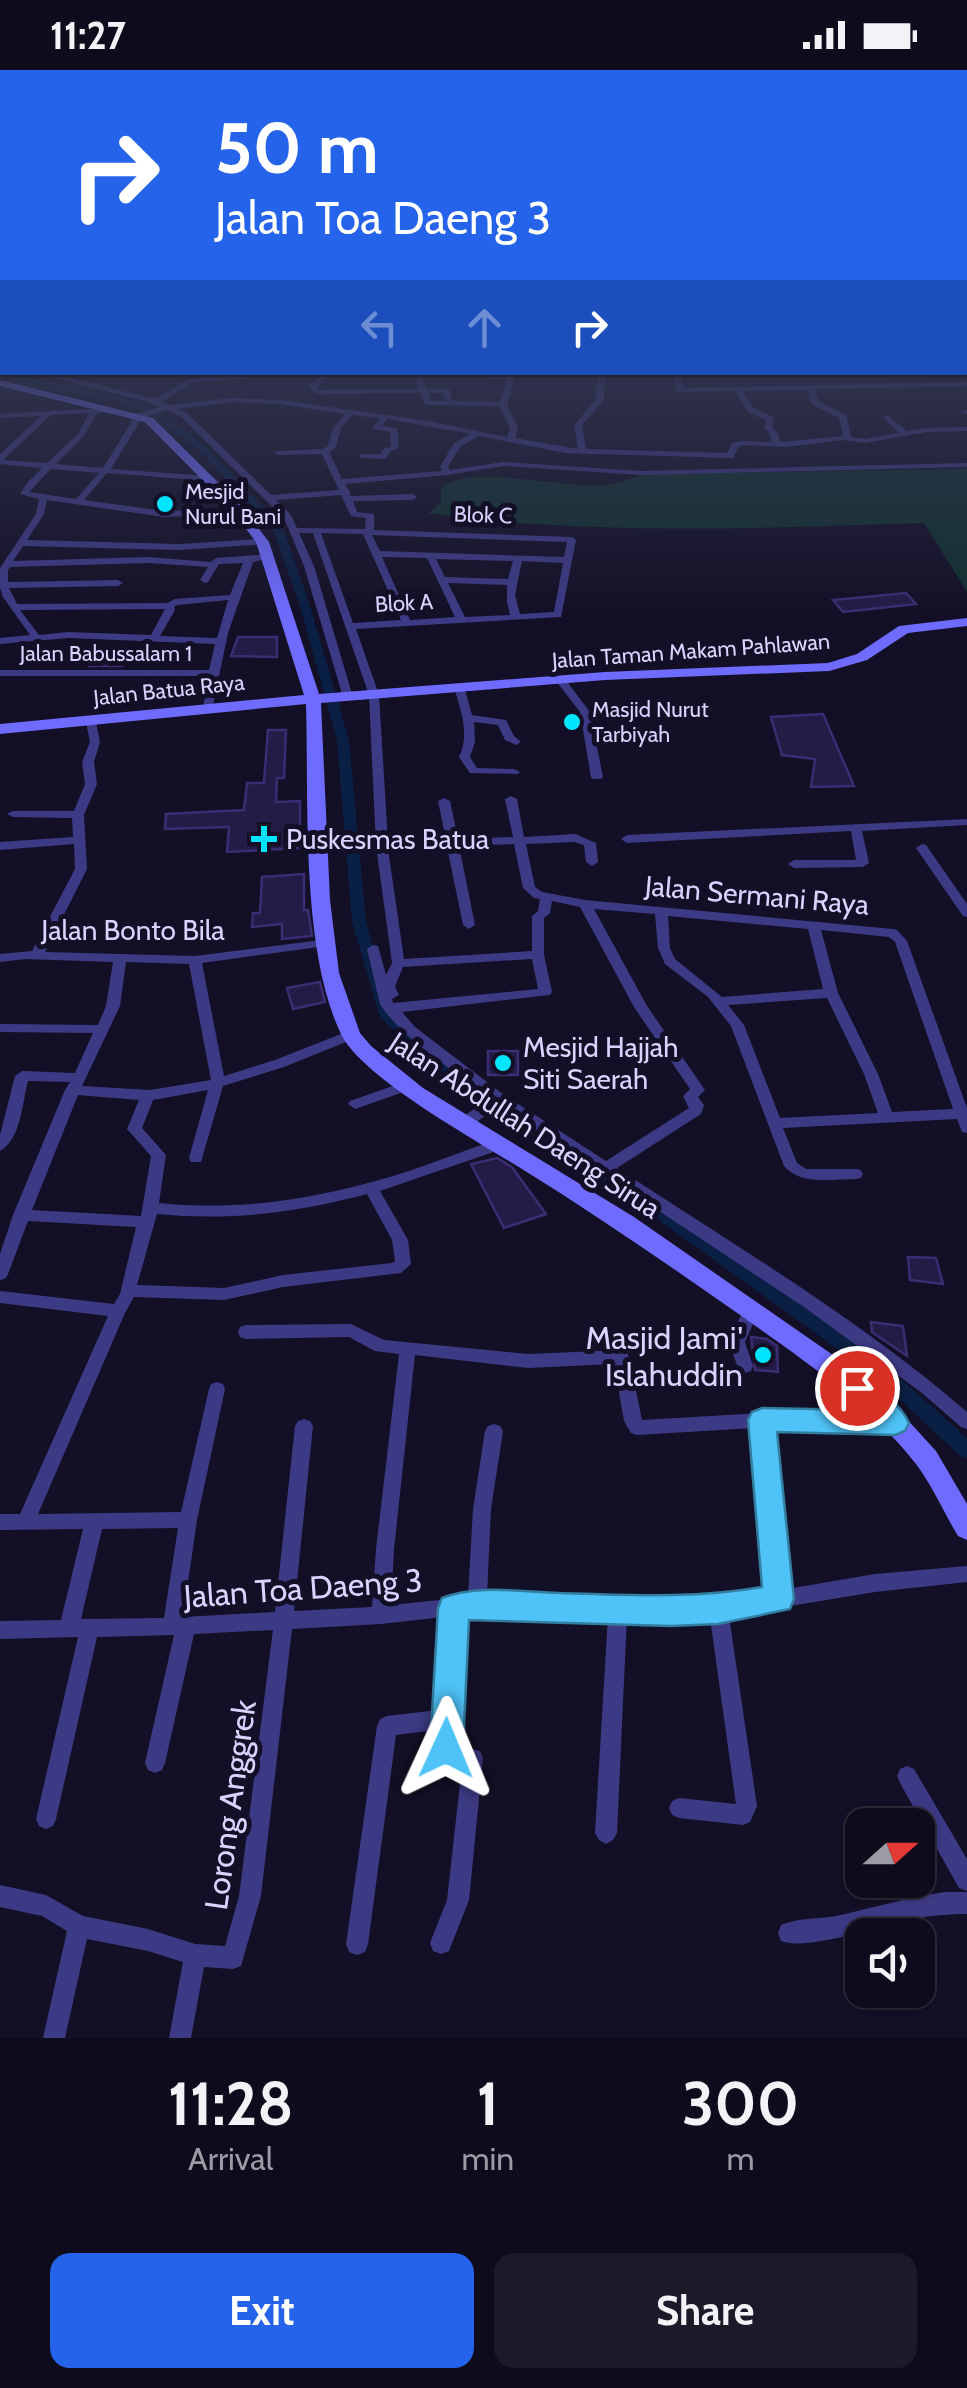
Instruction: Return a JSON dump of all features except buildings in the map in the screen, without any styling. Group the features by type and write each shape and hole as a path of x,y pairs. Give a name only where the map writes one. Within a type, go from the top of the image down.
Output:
{"main road":[{"name":"Jalan Abdullah Daeng Sirua","path":"161,432 240,512 316,698 318,842 326,942 330,973 351,1036 380,1068 626,1224 834,1369 895,1423 927,1458 967,1528"},
{"name":"Jalan Taman Makam Pahlawan","path":"345,697 632,674 829,667 862,658 904,629 967,622"},
{"name":"Jalan Batua Raya","path":"0,729 345,697"},
{"path":"282,701 315,721"}],"street":[{"path":"0,460 29,432"},
{"path":"82,432 24,493 164,514 240,512"},
{"path":"77,503 137,432"},
{"path":"204,432 270,498 296,531 345,697"},
{"path":"278,454 325,451 332,447 336,432"},
{"path":"363,456 382,457 386,450 395,448 394,432"},
{"path":"471,432 582,452 730,456 738,444 865,441 938,432"},
{"path":"510,440 513,432"},
{"path":"579,432 582,452"},
{"path":"773,432 776,445"},
{"path":"846,432 848,439"},
{"path":"902,432 906,436"},
{"path":"447,474 444,468 457,446 478,433"},
{"path":"325,451 354,514 371,516 368,531 375,554 407,623"},
{"path":"0,460 51,468 208,479"},
{"path":"270,498 346,491 518,464 641,473 967,466"},
{"path":"346,491 413,497"},
{"path":"35,636 2,585 6,564 40,514 43,498"},
{"path":"296,531 316,530 374,696 382,846 397,960 388,986 398,1011"},
{"name":"Blok C","path":"316,530 568,538 572,540 568,560"},
{"path":"20,543 259,553"},
{"path":"6,564 148,560 213,564 259,553"},
{"path":"208,708 212,673 235,597 259,553"},
{"path":"375,554 568,560"},
{"name":"Blok A","path":"430,556 462,620"},
{"path":"516,617 510,604 510,582 520,558"},
{"name":"Blok A","path":"348,626 558,615 568,560"},
{"path":"205,580 213,564"},
{"path":"441,580 510,582"},
{"path":"2,585 118,582"},
{"path":"14,607 168,606 235,597"},
{"path":"154,638 170,610 168,606"},
{"path":"0,642 35,636 222,641"},
{"name":"Jalan Babussalam 1","path":"0,673 212,673"},
{"path":"561,681 585,712 597,777"},
{"path":"460,690 468,718 469,750 464,757 472,768 514,772"},
{"path":"468,718 502,722 508,738 516,742"},
{"path":"36,956 78,878 78,815 91,784 87,765 95,740 91,722"},
{"path":"511,799 518,840"},
{"path":"444,801 469,925"},
{"path":"14,814 78,815"},
{"path":"627,839 967,822"},
{"path":"794,864 862,864 856,828"},
{"path":"0,846 79,840"},
{"name":"Jalan Sermani Raya","path":"518,840 530,890 546,898 886,931 898,937 959,1089 964,1121"},
{"path":"382,846 588,840 592,862"},
{"path":"922,848 967,913"},
{"path":"398,1011 546,992 538,955 538,916 544,913 546,898"},
{"path":"585,904 641,1007 698,1090 691,1092 696,1110 606,1168"},
{"path":"661,912 664,948 670,961 720,1000 744,1041 773,1123 795,1170 823,1176 856,1174"},
{"path":"813,925 831,992 871,1074 887,1119"},
{"name":"Jalan Bonto Bila","path":"0,958 194,960 326,942"},
{"path":"538,955 397,960 374,954 410,1030 495,1101 606,1168 824,1314 928,1388 967,1422"},
{"path":"0,1274 76,1084 113,1006 120,959"},
{"path":"194,960 218,1080 196,1158"},
{"path":"720,1000 831,992"},
{"path":"0,1028 102,1028"},
{"path":"0,1146 8,1134 22,1076 148,1095 192,1090 351,1036"},
{"path":"355,1104 407,1086"},
{"path":"26,1522 53,1449 98,1363 127,1292 159,1155 133,1128 148,1095"},
{"path":"468,1121 495,1101"},
{"path":"773,1123 964,1121"},
{"path":"22,1214 148,1215 295,1209 372,1189 500,1144"},
{"path":"127,1292 224,1294 283,1281 372,1274 400,1266 404,1260 400,1240 372,1189"},
{"path":"0,1297 118,1311"},
{"path":"746,1366 737,1342 750,1310"},
{"path":"246,1332 351,1330 381,1346 515,1360 622,1357 635,1427 762,1420 895,1423"},
{"path":"381,1615 408,1348"},
{"path":"155,1762 179,1627 188,1520 217,1389"},
{"path":"762,1420 779,1599"},
{"path":"283,1621 304,1426"},
{"path":"477,1604 482,1509 494,1431"},
{"path":"0,1522 188,1520"},
{"path":"46,1819 94,1524"},
{"name":"Jalan Toa Daeng 3","path":"0,1630 179,1627 381,1615 477,1604 718,1610 967,1574"},
{"path":"441,1943 458,1900 473,1758 451,1754 446,1748 454,1608"},
{"path":"606,1832 618,1609"},
{"path":"680,1808 743,1815 748,1806 718,1610"},
{"name":"Lorong Anggrek","path":"195,1955 232,1958 243,1930 270,1745 283,1621"},
{"path":"357,1944 387,1726 446,1719"},
{"path":"907,1776 967,1880"},
{"path":"0,1896 46,1906 79,1926 148,1940 195,1955 180,2038"},
{"path":"789,1933 827,1931 924,1906 967,1903"},
{"path":"54,2038 79,1926"}],"green space":[{"path":"967,469 967,592 924,523 613,528 428,513 441,503 441,488 474,477 588,485 611,484 645,474"}],"waterway":[{"path":"180,432 201,447 278,528 343,740 359,922 385,1014 496,1112 662,1214 882,1372 967,1450"}],"place":[{"name":"Mesjid Nurul Bani","path":"165,504"},
{"name":"Masjid Nurut Tarbiyah","path":"572,722"},
{"name":"Puskesmas Batua","path":"264,839"},
{"name":"Mesjid Hajjah Siti Saerah","path":"503,1063"},
{"name":"Masjid Jami' Islahuddin","path":"763,1355"}],"route":[{"path":"446,1748 454,1608 477,1604 718,1610 779,1599 762,1420 895,1423 857,1388"}]}
